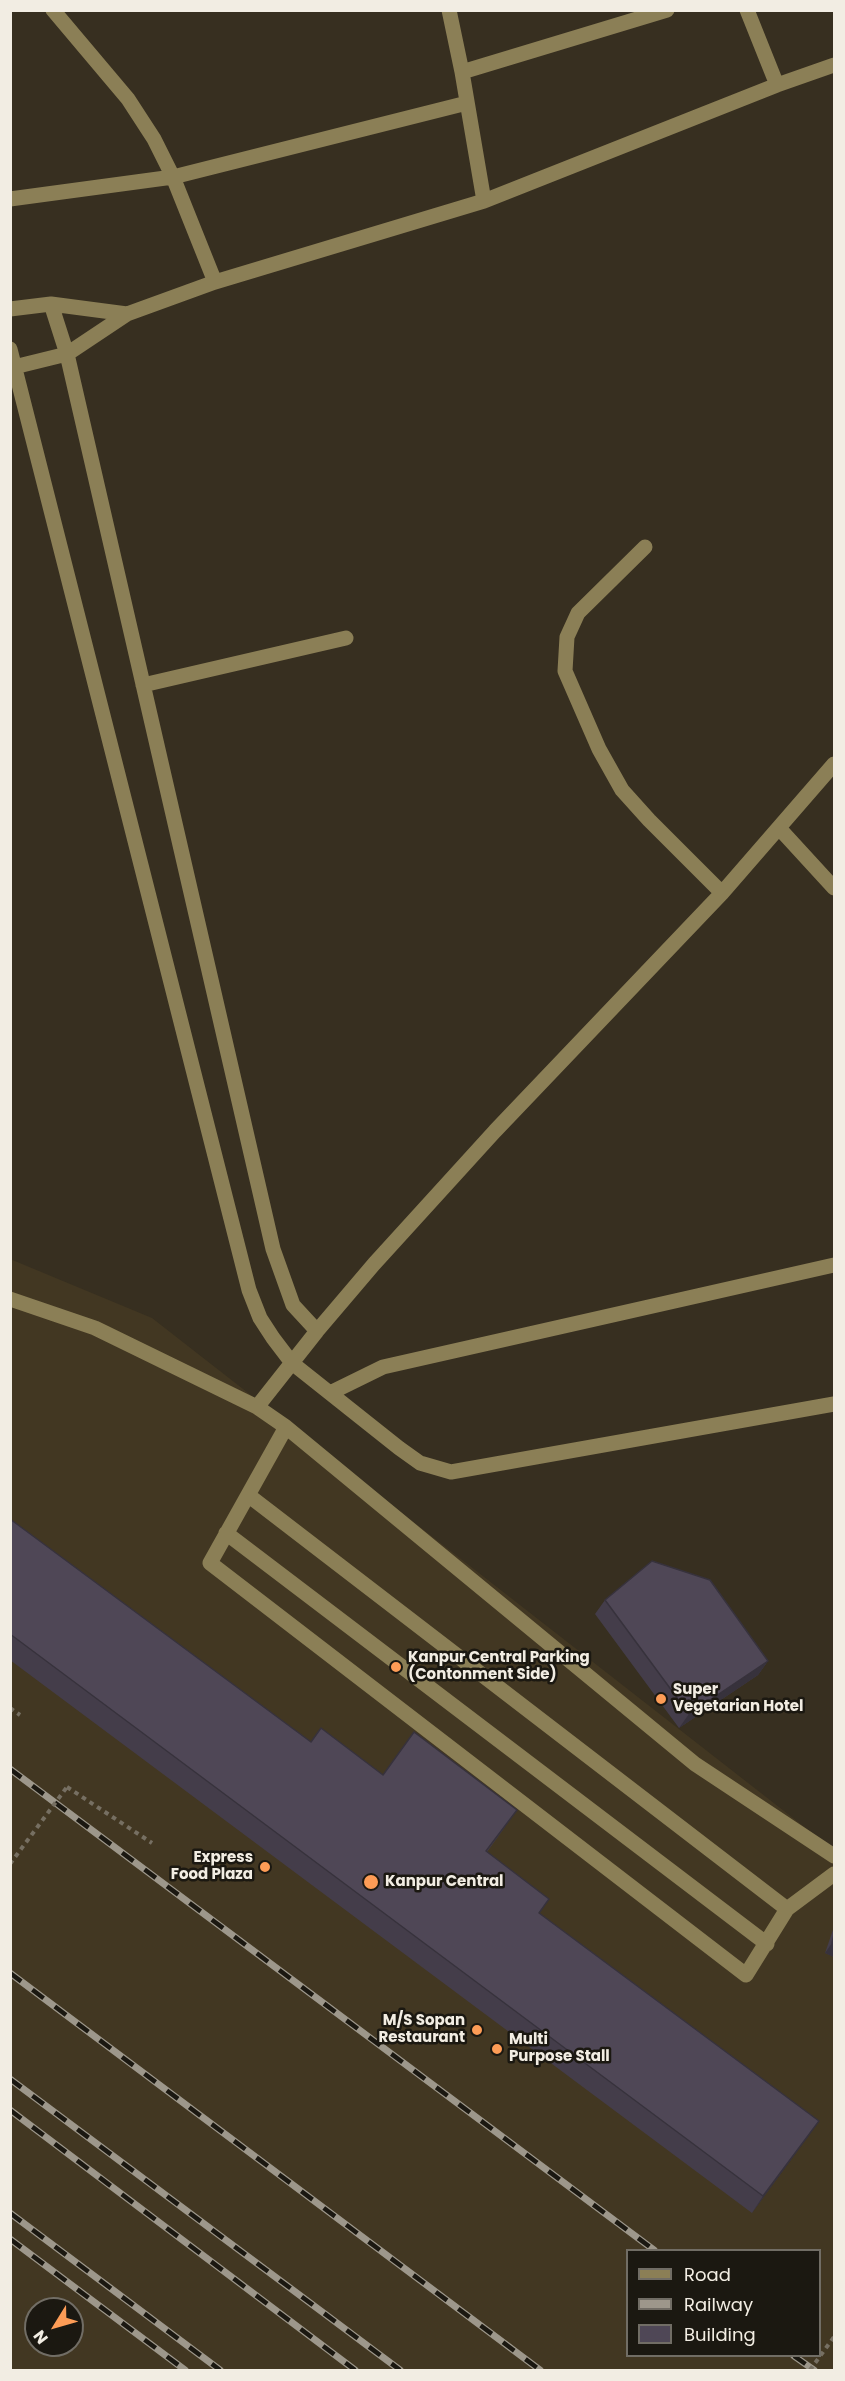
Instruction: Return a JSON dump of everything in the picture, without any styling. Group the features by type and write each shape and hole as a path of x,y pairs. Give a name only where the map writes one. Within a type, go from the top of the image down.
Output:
{"street":[{"path":"52,10 128,99 154,139 173,177 215,282"},
{"path":"449,10 484,201"},
{"path":"462,72 667,10"},
{"path":"747,10 777,85"},
{"path":"13,368 67,354 127,314 215,282 484,201 777,85 834,65"},
{"path":"10,199 173,177 467,103"},
{"path":"10,309 51,304 127,314"},
{"path":"51,304 67,354 273,1249 293,1305 317,1331"},
{"path":"10,349 249,1290 260,1318 292,1362 420,1463 450,1472 834,1404"},
{"path":"645,547 578,613 567,637 565,671 599,749 622,790 722,893"},
{"path":"143,685 346,638"},
{"path":"257,1407 317,1331 495,1131 722,893 834,764"},
{"path":"779,828 834,888"},
{"path":"330,1393 382,1367 834,1265"},
{"path":"10,1299 95,1328 257,1407 286,1427 695,1764 834,1856"},
{"path":"286,1427 210,1563 746,1975 788,1909 834,1874"},
{"path":"248,1495 788,1909"},
{"path":"226,1533 767,1944"}],"path":[{"path":"10,1708 21,1715"},
{"path":"10,1864 67,1787 152,1843"},
{"path":"821,2355 834,2337"},
{"path":"810,2370 819,2357"}],"shaded area":[{"name":"Kanpur Central","path":"10,1259 152,1318 834,1850 834,2370 11,2370"}],"building":[{"path":"10,1519 311,1742 321,1728 383,1775 414,1732 517,1810 486,1851 549,1899 539,1913 819,2121 763,2196 10,1634"},
{"path":"652,1561 710,1580 768,1661 689,1714 605,1600"}],"railway":[{"path":"10,1769 653,2249"},
{"path":"10,1973 540,2370"},
{"path":"10,2079 400,2370"},
{"path":"10,2110 355,2370"},
{"path":"10,2213 220,2370"},
{"path":"10,2239 185,2370"},
{"path":"795,2357 814,2370"}],"place":[{"name":"Kanpur Central Parking (Contonment Side)","path":"396,1667"},
{"name":"Super Vegetarian Hotel","path":"661,1699"},
{"name":"Express Food Plaza","path":"265,1867"},
{"name":"Kanpur Central","path":"371,1882"},
{"name":"M/S Sopan Restaurant","path":"477,2030"},
{"name":"Multi Purpose Stall","path":"497,2049"}]}
